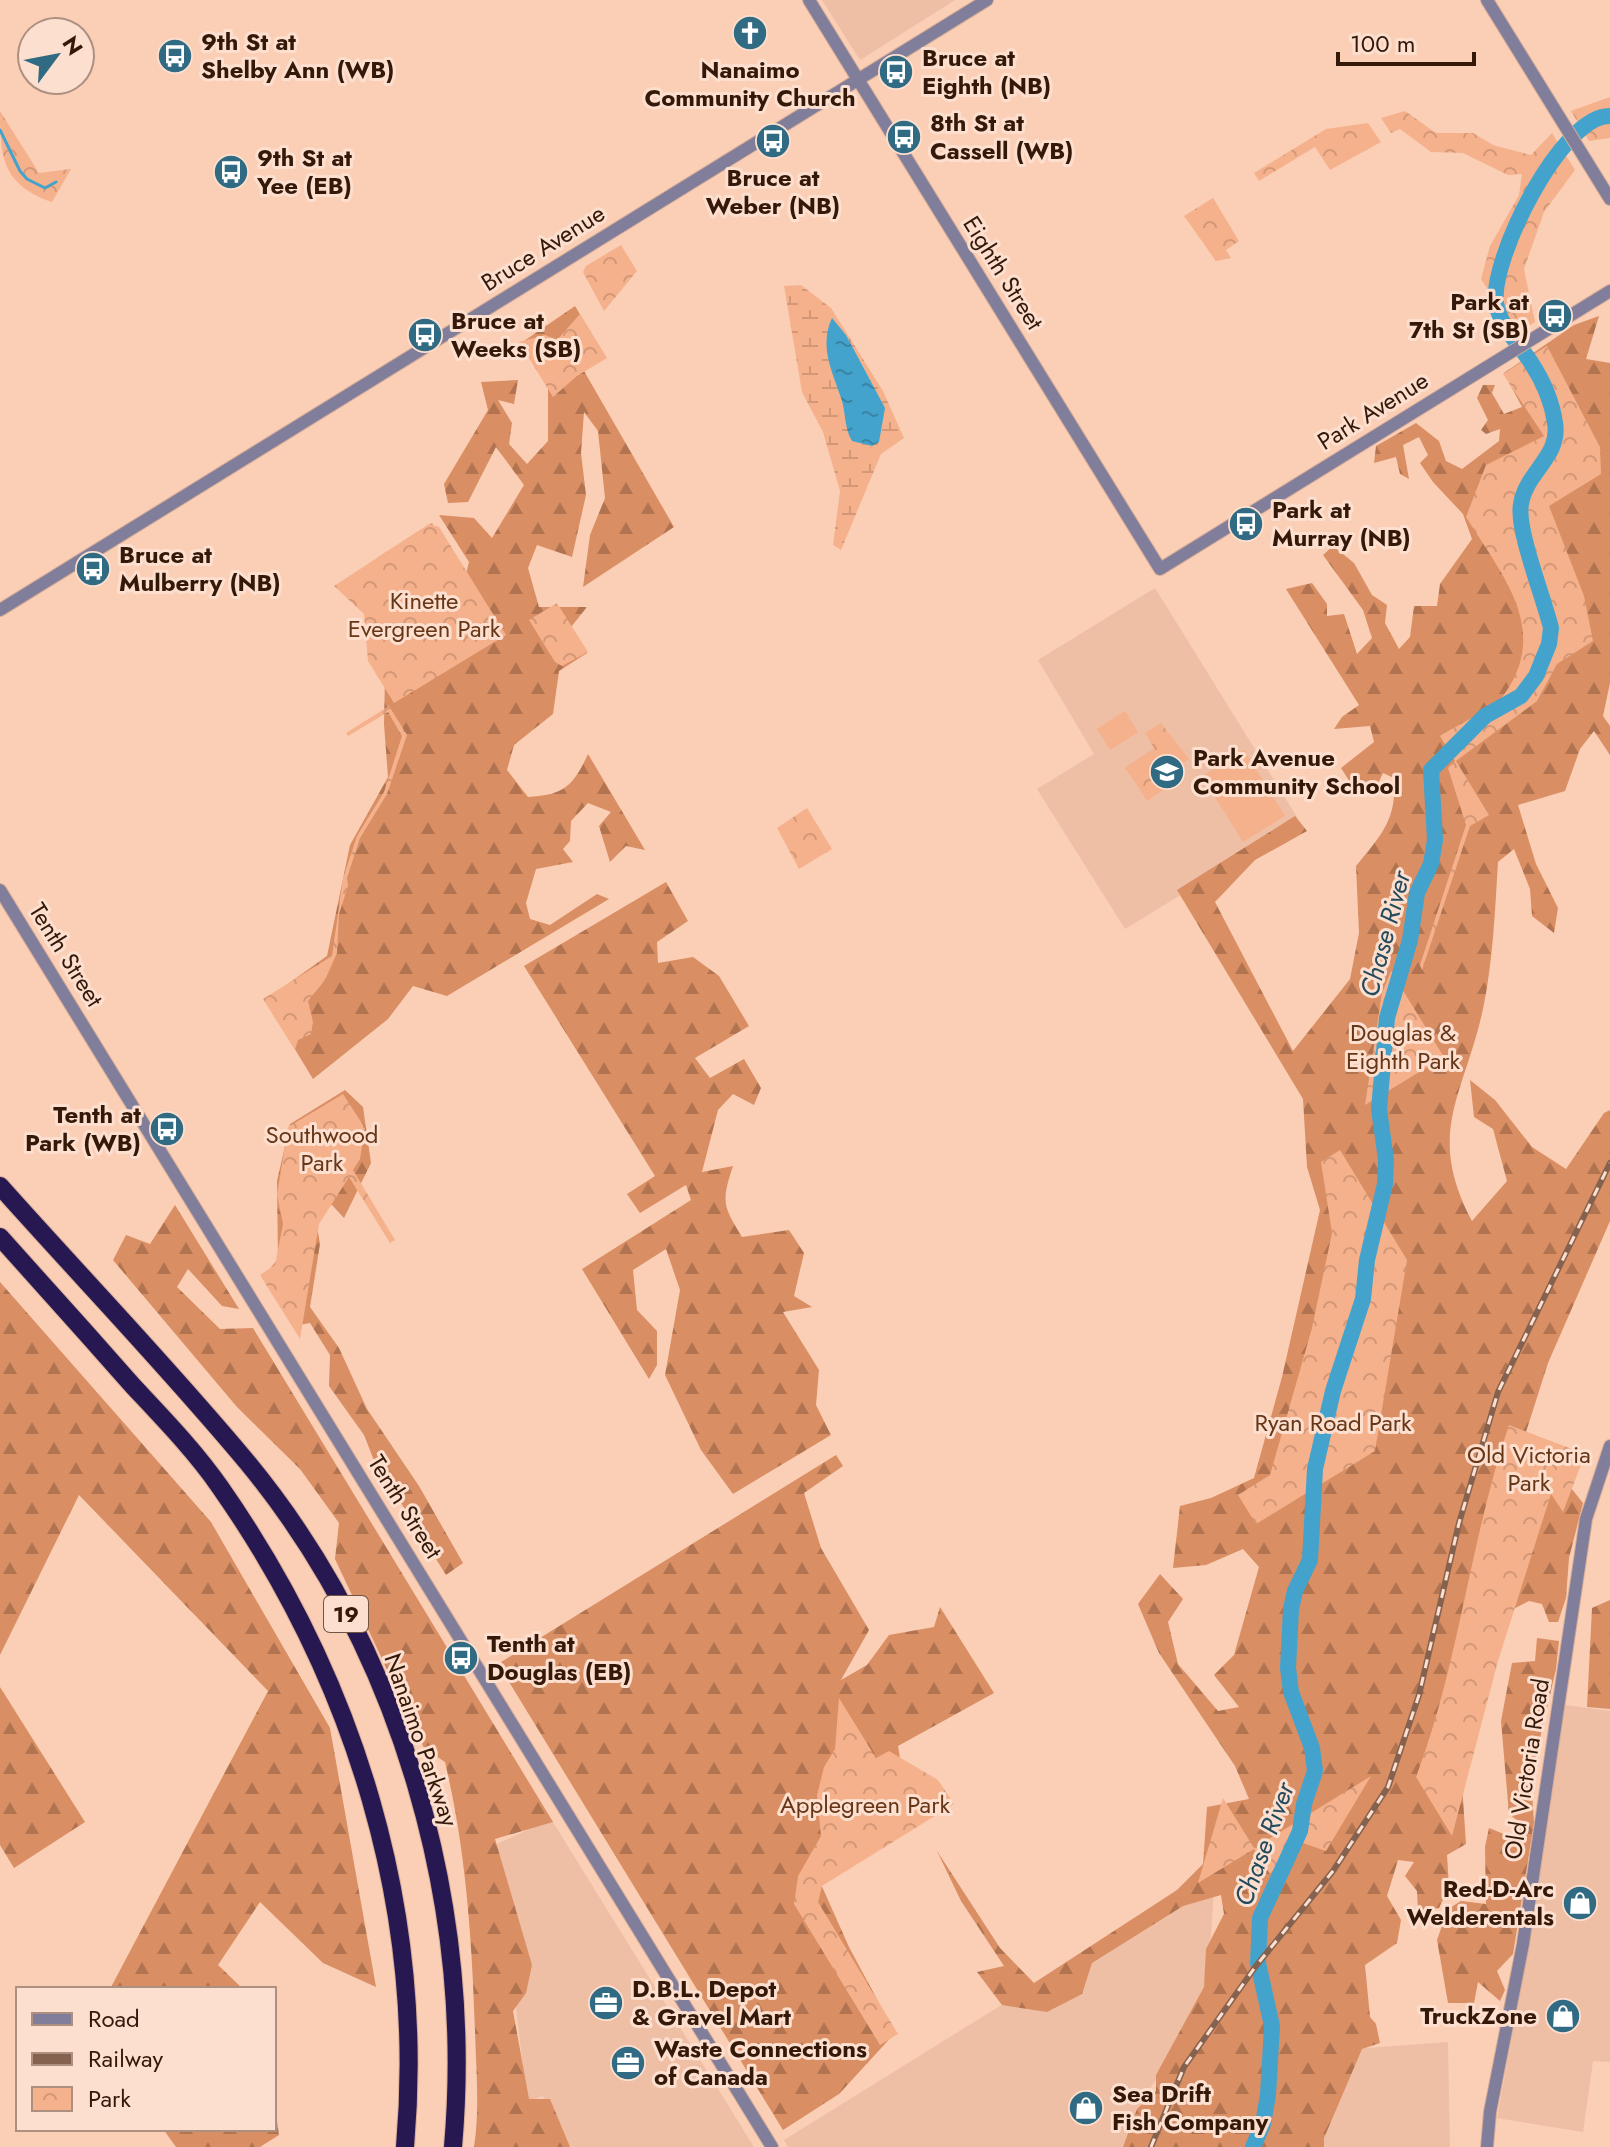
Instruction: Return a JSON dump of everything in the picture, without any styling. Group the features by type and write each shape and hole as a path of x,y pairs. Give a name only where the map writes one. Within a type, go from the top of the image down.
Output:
{"highway":[{"name":"Nanaimo Parkway","path":"0,1186 248,1463 323,1571 361,1641 421,1798 441,1888 456,1994 453,2147"},
{"name":"19","path":"0,1237 219,1484 311,1639 349,1727 379,1826 399,1916 408,2005 410,2099 405,2147"}],"street":[{"name":"Eighth Street","path":"809,0 1160,569"},
{"name":"Bruce Avenue","path":"0,610 987,0"},
{"path":"1487,0 1610,199"},
{"name":"Park Avenue","path":"1160,569 1610,291"},
{"name":"Tenth Street","path":"0,890 772,2147"},
{"name":"Old Victoria Road","path":"1487,2147 1490,2112 1523,1944 1586,1519 1610,1446"}],"shaded area":[{"path":"822,0 955,0 860,60"},
{"name":"Park Avenue Community School","path":"1155,588 1300,822 1125,929 1037,789 1094,754 1038,660"},
{"path":"1565,1705 1610,1711 1610,2062 1593,2061 1583,2132 1497,2118 1530,1938"},
{"path":"551,1819 754,2147 557,2147 543,2096 527,2102 497,1844"},
{"path":"1198,1883 1214,1887 1208,1981 1201,2003 1143,2101 1125,2147 788,2147 784,2140"},
{"path":"1448,2042 1450,2147 1314,2147 1339,2050"}],"green space":[{"path":"1610,97 1610,138 1589,141 1571,111"},
{"path":"0,111 39,173 71,169 52,202 23,187 8,168 1,143"},
{"path":"1405,111 1436,133 1473,133 1493,145 1531,155 1552,133 1575,170 1544,212 1524,269 1535,322 1516,334 1481,279 1490,246 1519,195 1522,174 1508,175 1463,153 1431,152 1400,129 1391,133 1381,118"},
{"path":"1368,123 1381,142 1330,170 1315,147 1259,181 1254,173 1326,129"},
{"path":"1213,198 1239,241 1226,250 1231,258 1216,261 1184,216"},
{"path":"621,245 637,271 604,311 583,272 586,266"},
{"path":"801,285 831,308 883,391 904,438 881,454 841,550 833,545 840,491 823,432 802,392 784,286"},
{"path":"575,306 605,356 584,371 674,527 583,587 590,535 605,498 598,431 584,412 581,453 586,495 572,557 537,545 528,568 539,607 587,607 571,627 587,653 559,671 553,714 514,745 507,770 528,797 550,794 572,782 588,754 645,850 626,846 610,862 599,826 611,812 588,803 571,821 570,841 563,849 573,862 536,869 526,903 530,919 550,925 597,894 609,899 447,996 413,986 388,1019 313,1079 265,1000 327,956 350,845 388,777 384,724 385,676 363,610 377,558 432,523 452,563 458,605 469,562 439,515 474,518 492,538 524,485 496,447 468,502 448,503 444,484 488,410 481,382 518,380 514,404 498,400 512,423 509,444 527,464 548,441 548,388 524,341"},
{"path":"580,314 607,358 577,376 553,397 519,342 545,335 557,340"},
{"path":"1599,316 1586,359 1610,363 1610,683 1603,716 1610,726 1610,755 1594,731 1580,749 1565,791 1518,805 1536,864 1558,908 1554,933 1532,916 1530,889 1514,849 1498,862 1493,936 1483,1009 1453,1114 1450,1138 1451,1163 1458,1190 1472,1221 1507,1181 1493,1129 1474,1117 1470,1080 1495,1100 1532,1147 1566,1169 1604,1113 1610,1110 1610,1221 1548,1363 1526,1432 1583,1503 1569,1558 1566,1598 1558,1622 1549,1622 1542,1604 1529,1601 1498,1617 1462,1784 1466,1844 1447,1855 1449,1887 1439,1908 1418,1911 1417,1891 1405,1876 1414,1862 1398,1860 1387,1896 1401,1920 1397,1943 1365,1965 1370,2017 1376,2024 1380,2043 1362,2049 1324,2138 1324,2147 1123,2147 1137,2109 1156,2091 1156,2075 1204,1987 1206,1949 1224,1914 1221,1895 1183,1906 1092,1963 1082,1994 1047,2012 1002,2005 977,1972 1004,1966 961,1901 937,1851 1000,1948 1034,1983 1177,1890 1203,1864 1207,1807 1249,1799 1235,1766 1159,1653 1138,1604 1160,1574 1183,1599 1168,1622 1178,1664 1218,1711 1239,1707 1214,1675 1234,1655 1259,1567 1243,1549 1206,1565 1173,1568 1180,1506 1211,1498 1254,1478 1282,1377 1320,1210 1307,1167 1303,1099 1177,890 1295,816 1307,831 1255,860 1215,902 1293,1051 1350,979 1359,933 1356,866 1386,826 1393,805 1394,778 1383,773 1375,790 1359,796 1341,768 1374,742 1370,726 1334,729 1342,717 1359,705 1286,589 1312,583 1327,604 1327,616 1344,614 1357,654 1372,638 1363,610 1323,555 1333,546 1354,563 1372,595 1387,605 1385,623 1399,649 1410,637 1414,606 1437,606 1440,584 1472,539 1463,514 1420,463 1428,455 1419,437 1403,445 1409,479 1400,474 1396,457 1374,463 1376,446 1416,423 1439,441 1446,461 1462,469 1499,441 1500,429 1486,434 1481,430 1488,420 1477,398 1483,385 1495,385 1492,393 1504,414 1522,407 1504,373 1574,325"},
{"path":"1547,346 1600,447 1601,474 1549,506 1584,596 1593,641 1557,664 1537,701 1456,761 1489,815 1470,826 1422,970 1420,965 1466,825 1448,768 1455,761 1440,736 1483,712 1503,696 1517,672 1523,648 1522,625 1516,603 1506,581 1466,517 1486,465 1544,436 1503,374"},
{"name":"Kinette Evergreen Park","path":"429,524 439,527 506,635 394,703 368,661 364,614 334,586"},
{"path":"557,603 588,652 562,666 555,662 529,620"},
{"name":"Kinette Evergreen Park","path":"389,706 407,735 387,794 360,838 339,914 337,953 325,980 308,1001 313,1022 311,1034 298,1040 295,1050 263,999 332,956 343,878 357,836 384,792 402,736 388,712 348,736 346,733"},
{"path":"1125,711 1138,732 1110,750 1097,729"},
{"path":"1161,723 1189,759 1176,767 1182,778 1147,801 1135,782 1163,763 1145,733"},
{"path":"1154,748 1164,763 1135,782 1125,768"},
{"path":"1244,750 1285,816 1243,842 1202,776"},
{"path":"807,808 832,849 799,869 777,828"},
{"path":"666,882 688,921 657,942 658,963 693,957 719,976 749,1026 695,1058 710,1078 744,1059 761,1088 754,1105 733,1094 718,1110 702,1172 733,1166 726,1203 742,1237 789,1230 804,1253 794,1296 812,1307 783,1312 819,1370 816,1405 831,1435 733,1494 701,1450 665,1375 680,1290 666,1249 633,1270 637,1310 657,1331 657,1365 649,1379 582,1269 691,1200 686,1185 640,1213 627,1194 655,1176 524,966"},
{"name":"Douglas & Eighth Park","path":"1391,971 1444,1057 1365,1105 1382,993"},
{"path":"345,1090 363,1107 371,1163 344,1218 332,1205 314,1209 320,1244 310,1307 339,1348 367,1409 419,1486 463,1563 446,1575 373,1458 364,1435 329,1386 330,1355 310,1323 294,1326 263,1277 278,1259 277,1181 290,1124"},
{"name":"Southwood Park","path":"343,1094 365,1128 360,1159 353,1170 395,1240 390,1243 349,1177 319,1224 300,1339 260,1275 275,1265 283,1224 277,1195 288,1127"},
{"name":"Ryan Road Park","path":"1340,1150 1407,1260 1375,1451 1256,1524 1238,1495 1270,1475 1312,1328 1332,1233 1321,1162"},
{"path":"175,1205 239,1309 222,1306 188,1269 177,1287 220,1329 253,1328 553,1822 495,1839 532,1965 526,1993 513,2011 529,2099 550,2099 570,2147 474,2147 477,2089 470,1929 458,1828 445,1762 424,1748 335,1559 339,1523 300,1469 237,1407 113,1260 126,1235 150,1244"},
{"path":"0,1282 211,1522 330,1728 376,1987 323,1963 260,1902 218,1965 241,1987 111,1987 268,1691 79,1495 0,1655"},
{"name":"Old Victoria Park","path":"1509,1425 1585,1454 1563,1512 1551,1494 1498,1661 1452,1836 1416,1777 1443,1690 1484,1513"},
{"path":"836,1455 843,1466 804,1493 821,1548 869,1630 841,1680 867,1665 889,1635 934,1627 940,1607 994,1693 898,1746 905,1790 820,1882 849,1947 895,2033 839,2094 783,2130 498,1664"},
{"path":"1610,1600 1610,1709 1587,1707 1592,1608"},
{"path":"1537,1638 1559,1641 1556,1669 1531,1777 1534,1823 1513,1954 1497,1971 1505,1990 1500,2001 1478,1982 1474,2003 1448,2003 1437,1940 1448,1909 1461,1901 1486,1904 1485,1847 1489,1828 1516,1839 1522,1824 1509,1814 1501,1721 1512,1663 1535,1661"},
{"path":"0,1687 85,1822 14,1868 0,1845"},
{"name":"Applegreen Park","path":"839,1698 876,1758 889,1751 938,1780 954,1804 822,1886 818,1902 898,2034 880,2045 794,1904 798,1876 821,1836 817,1795 824,1767 835,1749"},
{"path":"1371,1776 1326,1851 1297,1841 1270,1874 1254,1849 1198,1883 1223,1798 1254,1848"},
{"path":"276,2113 279,2135 260,2147 176,2147 164,2131 276,2131"}],"water":[{"path":"832,318 846,335 885,408 879,442 872,446 852,441 848,431 827,349"}],"waterway":[{"name":"Chase River","path":"1253,2147 1263,2124 1268,2095 1272,2026 1258,1963 1260,1918 1300,1831 1304,1804 1315,1771 1312,1748 1291,1692 1288,1668 1291,1609 1295,1591 1310,1560 1315,1469 1333,1391 1363,1299 1367,1260 1385,1184 1386,1160 1379,1109 1387,1018 1410,940 1417,893 1431,864 1435,840 1431,770 1485,716 1521,696 1536,676 1549,644 1551,628 1526,546 1521,504 1529,482 1553,445 1555,423 1539,375 1501,319 1496,303 1497,283 1517,225 1551,163 1571,139 1591,122 1610,116"},
{"path":"0,130 27,179 45,188 56,182"}],"railway":[{"path":"1151,2147 1184,2067 1256,1966 1333,1871 1388,1787 1419,1695 1459,1523 1498,1392 1610,1163"}],"place":[{"name":"Nanaimo Community Church","path":"750,33"},
{"name":"9th St at Shelby Ann (WB)","path":"175,56"},
{"name":"Bruce at Eighth (NB)","path":"896,72"},
{"name":"8th St at Cassell (WB)","path":"904,137"},
{"name":"Bruce at Weber (NB)","path":"773,141"},
{"name":"9th St at Yee (EB)","path":"231,172"},
{"name":"Park at 7th St (SB)","path":"1555,316"},
{"name":"Bruce at Weeks (SB)","path":"425,335"},
{"name":"Park at Murray (NB)","path":"1246,524"},
{"name":"Bruce at Mulberry (NB)","path":"93,569"},
{"name":"Park Avenue Community School","path":"1167,772"},
{"name":"Tenth at Park (WB)","path":"167,1129"},
{"name":"Tenth at Douglas (EB)","path":"461,1658"},
{"name":"Red-D-Arc Welderentals","path":"1580,1903"},
{"name":"D.B.L. Depot & Gravel Mart","path":"606,2003"},
{"name":"TruckZone","path":"1563,2016"},
{"name":"Waste Connections of Canada","path":"628,2063"},
{"name":"Sea Drift Fish Company","path":"1086,2108"}]}
